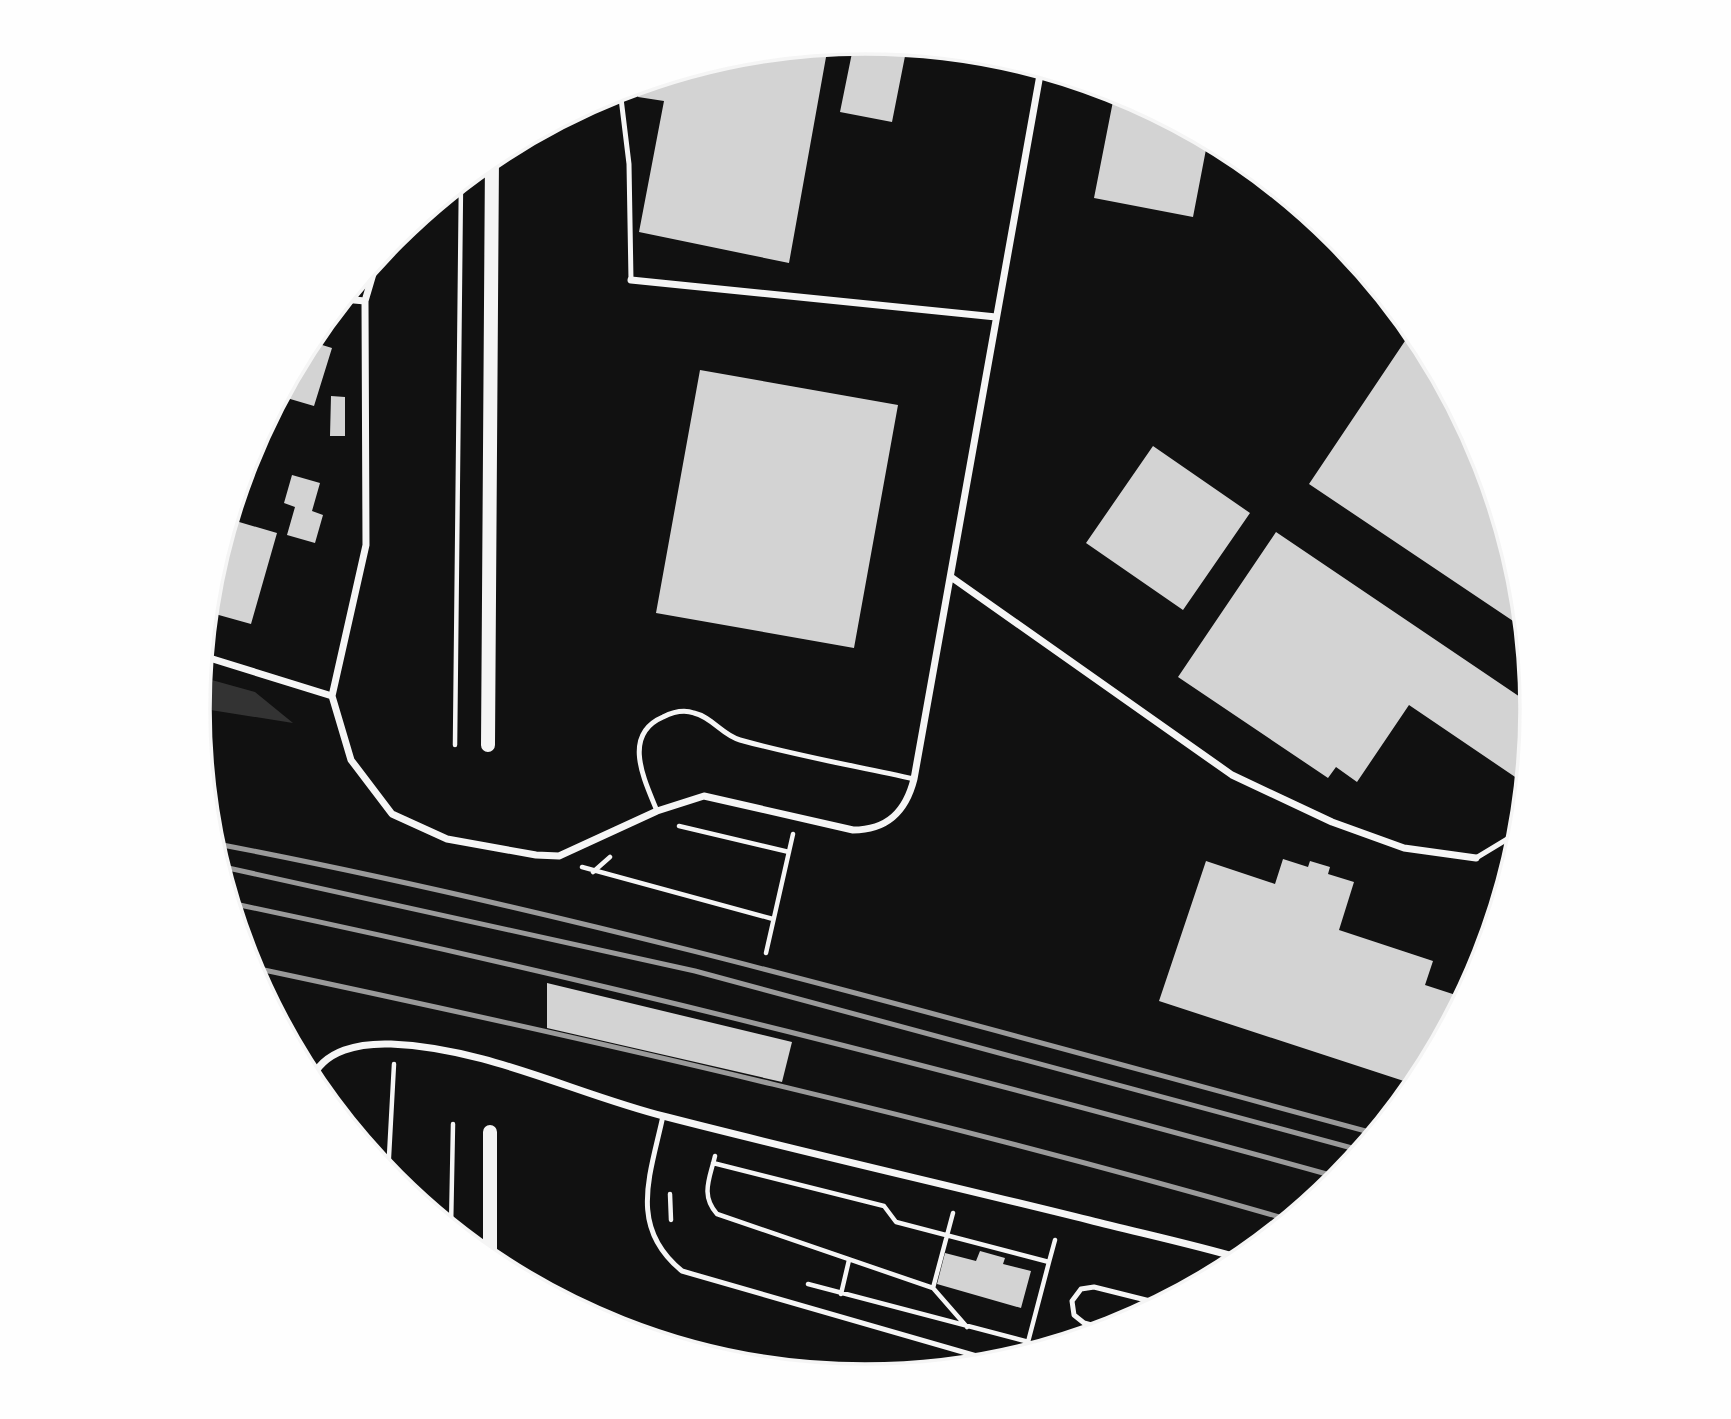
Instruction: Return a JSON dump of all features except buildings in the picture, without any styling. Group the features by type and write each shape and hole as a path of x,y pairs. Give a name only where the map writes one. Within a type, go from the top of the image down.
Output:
{"main road":[{"path":"488,745 492,172"},
{"path":"490,1132 490,1246"}],"street":[{"path":"372,279 365,301 366,544 332,695 351,760 391,814 447,839 559,856 657,811 704,796 853,830 870,830 886,824 899,813 909,798 914,779 1039,78"},
{"path":"631,280 996,317"},
{"path":"355,300 365,301"},
{"path":"951,577 1232,775 1332,822 1404,848 1476,858"},
{"path":"213,659 332,695"},
{"path":"319,1070 327,1058 349,1047 395,1045 446,1050 538,1074 663,1116 1228,1255"}],"lane":[{"path":"621,102 629,164 631,280"},
{"path":"657,811 638,764 638,747 646,730 658,719 676,711 694,713 737,739 914,779"},
{"path":"1476,858 1508,839"},
{"path":"663,1116 647,1191 649,1226 663,1255 682,1272 971,1356"},
{"path":"1090,1325 1074,1315 1072,1301 1080,1289 1094,1287 1148,1300"}],"path":[{"path":"455,745 461,195"},
{"path":"766,953 797,816"},
{"path":"669,831 681,826 789,852"},
{"path":"622,851 611,856 593,873 773,919"},
{"path":"389,1159 395,1045"},
{"path":"450,1216 453,1124"},
{"path":"715,1156 706,1191 707,1199 718,1214 933,1287 968,1327"},
{"path":"713,1163 884,1206 896,1222 1049,1262"},
{"path":"669,1189 671,1223"},
{"path":"933,1287 953,1213"},
{"path":"1028,1342 1055,1240"},
{"path":"840,1296 849,1260"},
{"path":"803,1283 840,1296 1031,1343"},
{"path":"960,1353 968,1327"}],"shaded area":[{"path":"211,680 255,692 293,723 210,710"}],"railway":[{"path":"225,846 505,905 651,941 942,1016 1367,1131"},
{"path":"231,869 695,971 1352,1148"},
{"path":"241,905 649,997 1065,1103 1328,1174"},
{"path":"265,970 773,1084 1032,1149 1279,1217"}]}
